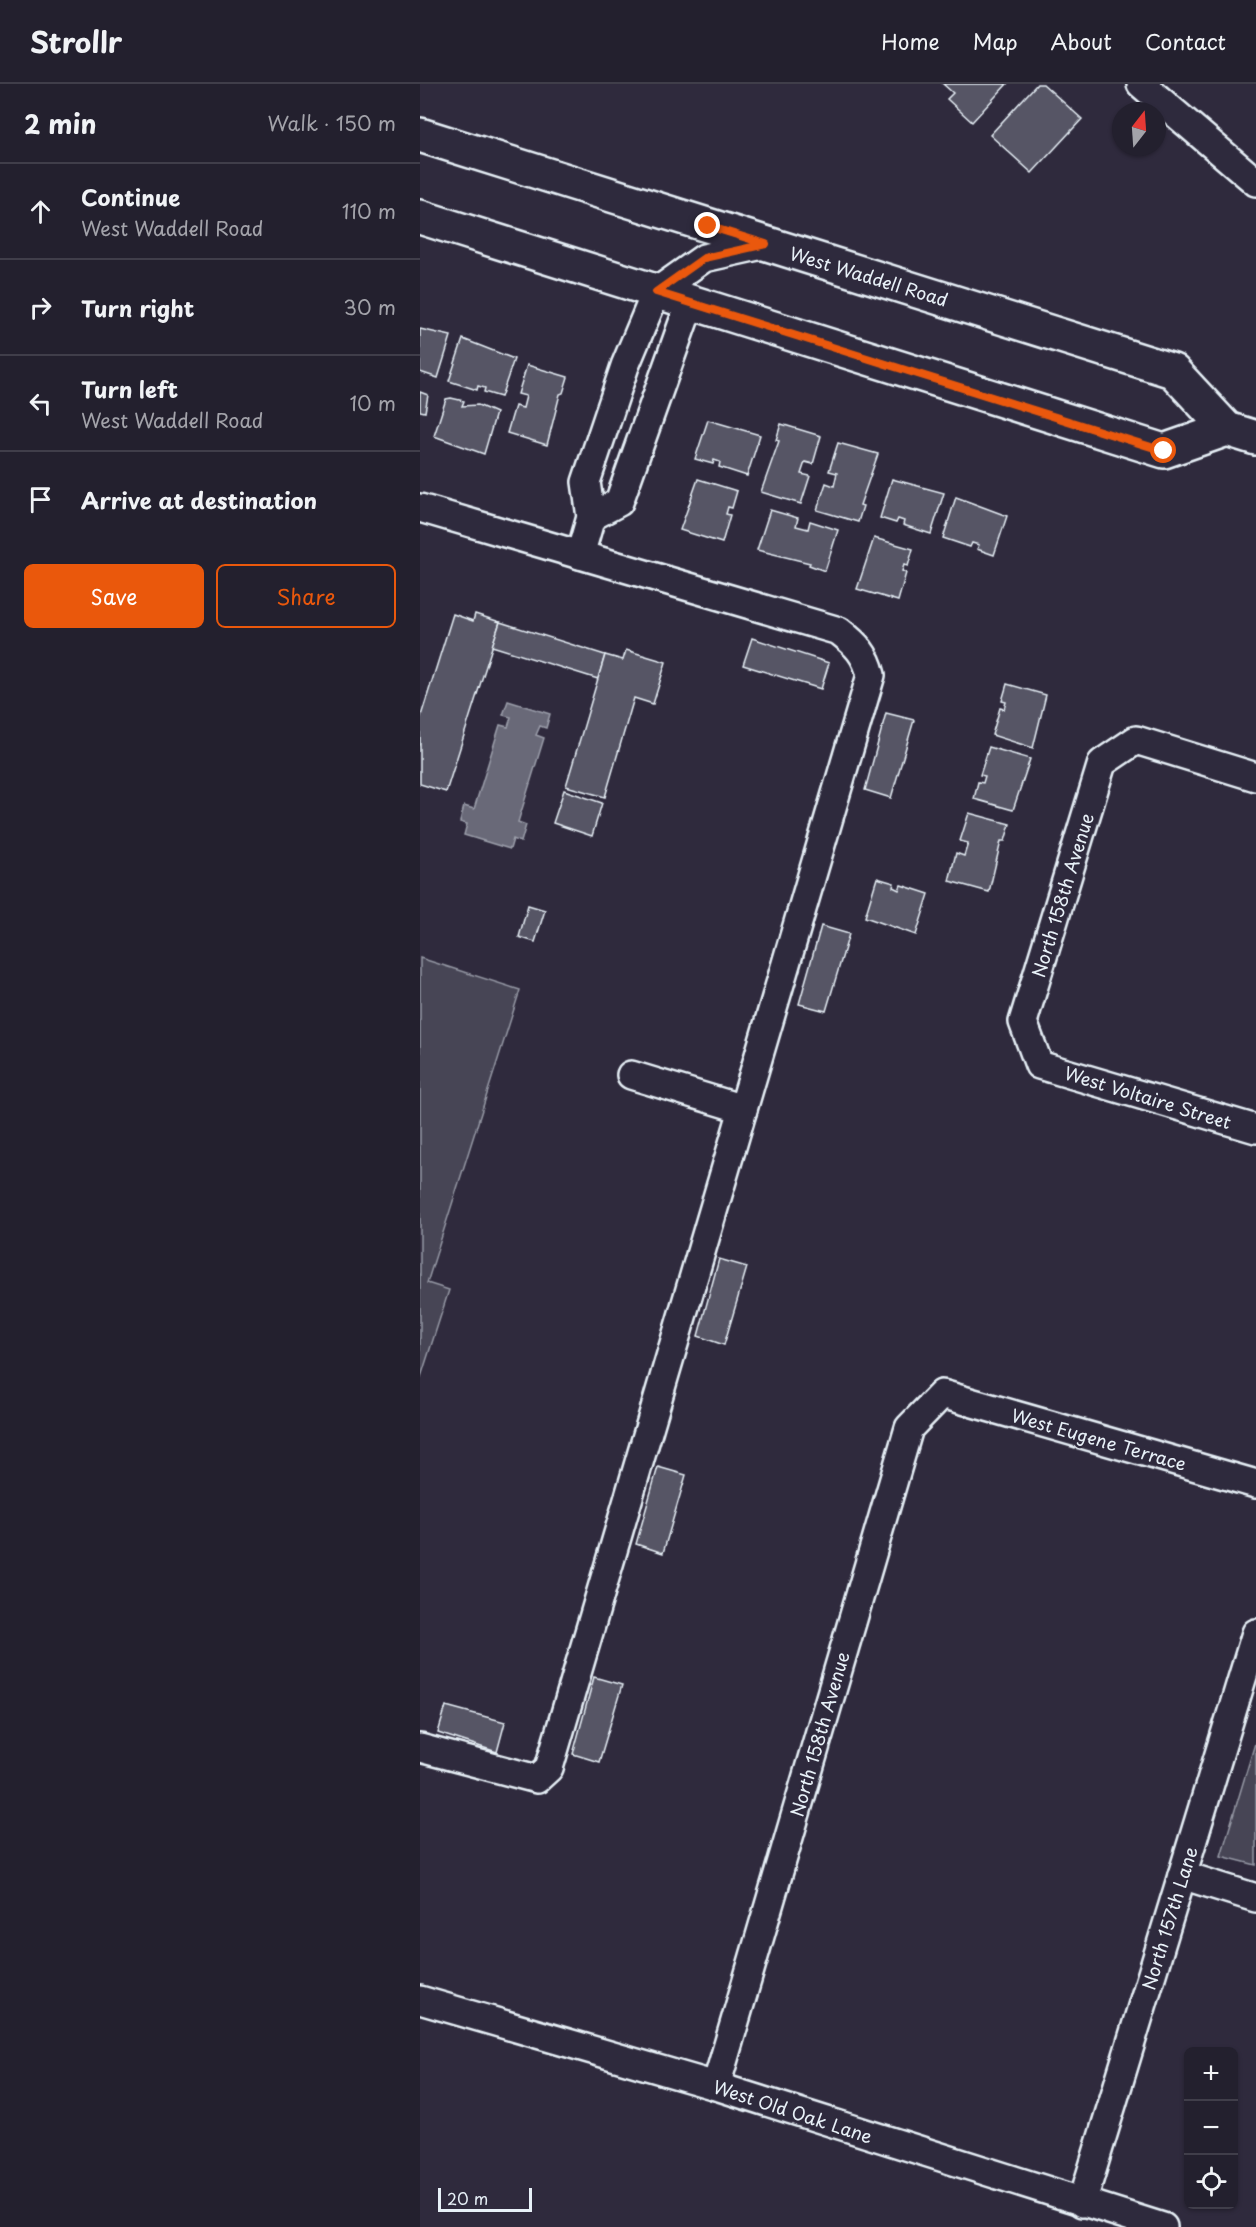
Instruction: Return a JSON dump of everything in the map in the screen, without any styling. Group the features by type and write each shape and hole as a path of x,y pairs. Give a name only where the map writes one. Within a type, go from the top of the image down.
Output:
{"main road":[{"name":"West Waddell Road","path":"420,135 1173,371 1242,433"},
{"name":"West Waddell Road","path":"420,217 1164,451 1242,433"}],"street":[{"path":"1141,84 1256,182"},
{"path":"580,555 591,517 586,482 625,366 656,292 704,258 766,244"},
{"path":"591,517 619,502 690,303"},
{"path":"420,508 839,632 858,646 868,662 871,675 549,1768 537,1779 420,1748"},
{"name":"North 158th Avenue","path":"1040,1065 1023,1022 1102,763 1136,740 1256,777"},
{"name":"West Voltaire Street","path":"1040,1065 1256,1129"},
{"path":"631,1075 743,1109"},
{"name":"North 158th Avenue","path":"716,2086 909,1428 942,1394"},
{"name":"West Eugene Terrace","path":"942,1394 1256,1484"},
{"name":"North 157th Lane","path":"1082,2203 1256,1633"},
{"path":"1182,1875 1256,1898"},
{"name":"West Old Oak Lane","path":"420,2000 716,2086 1163,2227"}],"shaded area":[{"path":"420,958 520,990 427,1283 449,1290 420,1380"},
{"path":"1256,1740 1256,1865 1221,1856"}],"water":[{"path":"508,701 550,714 546,728 540,726 536,735 544,738 518,822 526,825 521,842 513,839 510,849 464,835 467,824 460,822 464,806 474,809 500,725 508,727 511,717 503,715"}],"building":[{"path":"943,84 1007,84 972,122 947,99 953,93"},
{"path":"1037,84 1043,84 1082,119 1032,173 990,135"},
{"path":"420,329 451,336 438,378 420,372"},
{"path":"463,339 514,359 501,397 484,392 485,388 478,386 477,390 449,381"},
{"path":"527,365 568,377 563,393 560,394 547,445 507,433 515,406 523,408 526,396 518,394"},
{"path":"420,392 428,395 425,412 420,411"},
{"path":"446,399 464,401 462,406 478,405 496,413 484,454 434,436"},
{"path":"708,420 760,435 747,476 719,467 720,462 714,460 713,464 695,459"},
{"path":"781,424 821,436 813,464 805,462 801,474 810,476 801,504 761,492 779,441 776,440"},
{"path":"838,443 878,454 860,505 863,506 858,522 817,510 826,483 834,486 837,473 829,471"},
{"path":"698,479 737,491 732,508 728,507 726,514 730,515 722,543 680,530"},
{"path":"892,479 944,493 931,534 903,525 904,521 898,519 896,523 880,518"},
{"path":"956,497 1007,516 994,555 977,549 979,545 972,543 970,547 943,538"},
{"path":"770,510 798,518 796,526 808,529 810,521 838,530 825,571 809,565 810,563 757,550"},
{"path":"874,538 913,549 908,566 904,565 902,571 906,573 898,601 857,589"},
{"path":"453,614 473,621 475,614 500,622 446,792 420,784 420,719"},
{"path":"500,622 605,655 598,679 492,646"},
{"path":"752,638 829,663 821,689 743,665"},
{"path":"626,650 666,662 653,704 634,698 605,797 566,786 605,655 623,660"},
{"path":"1007,684 1046,695 1033,748 992,735 1000,708 1004,709 1006,702 1002,701"},
{"path":"886,713 914,720 891,798 865,790"},
{"path":"989,747 1030,759 1013,810 974,799 978,782 983,783 985,776 980,775"},
{"path":"564,790 602,803 592,836 553,823"},
{"path":"969,813 1010,824 1005,841 1001,841 989,892 949,881 956,853 964,856 968,843 960,841"},
{"path":"877,878 894,883 893,887 899,890 901,885 929,894 916,935 865,917"},
{"path":"528,905 545,910 535,942 519,937"},
{"path":"821,926 849,934 826,1011 799,1004"},
{"path":"719,1259 747,1267 724,1345 698,1336"},
{"path":"658,1467 686,1475 663,1553 636,1544"},
{"path":"594,1677 622,1685 599,1762 573,1754"},
{"path":"446,1706 505,1722 497,1752 438,1733"}],"route":[{"path":"708,226 766,244 704,258 656,292 1164,451"}]}
